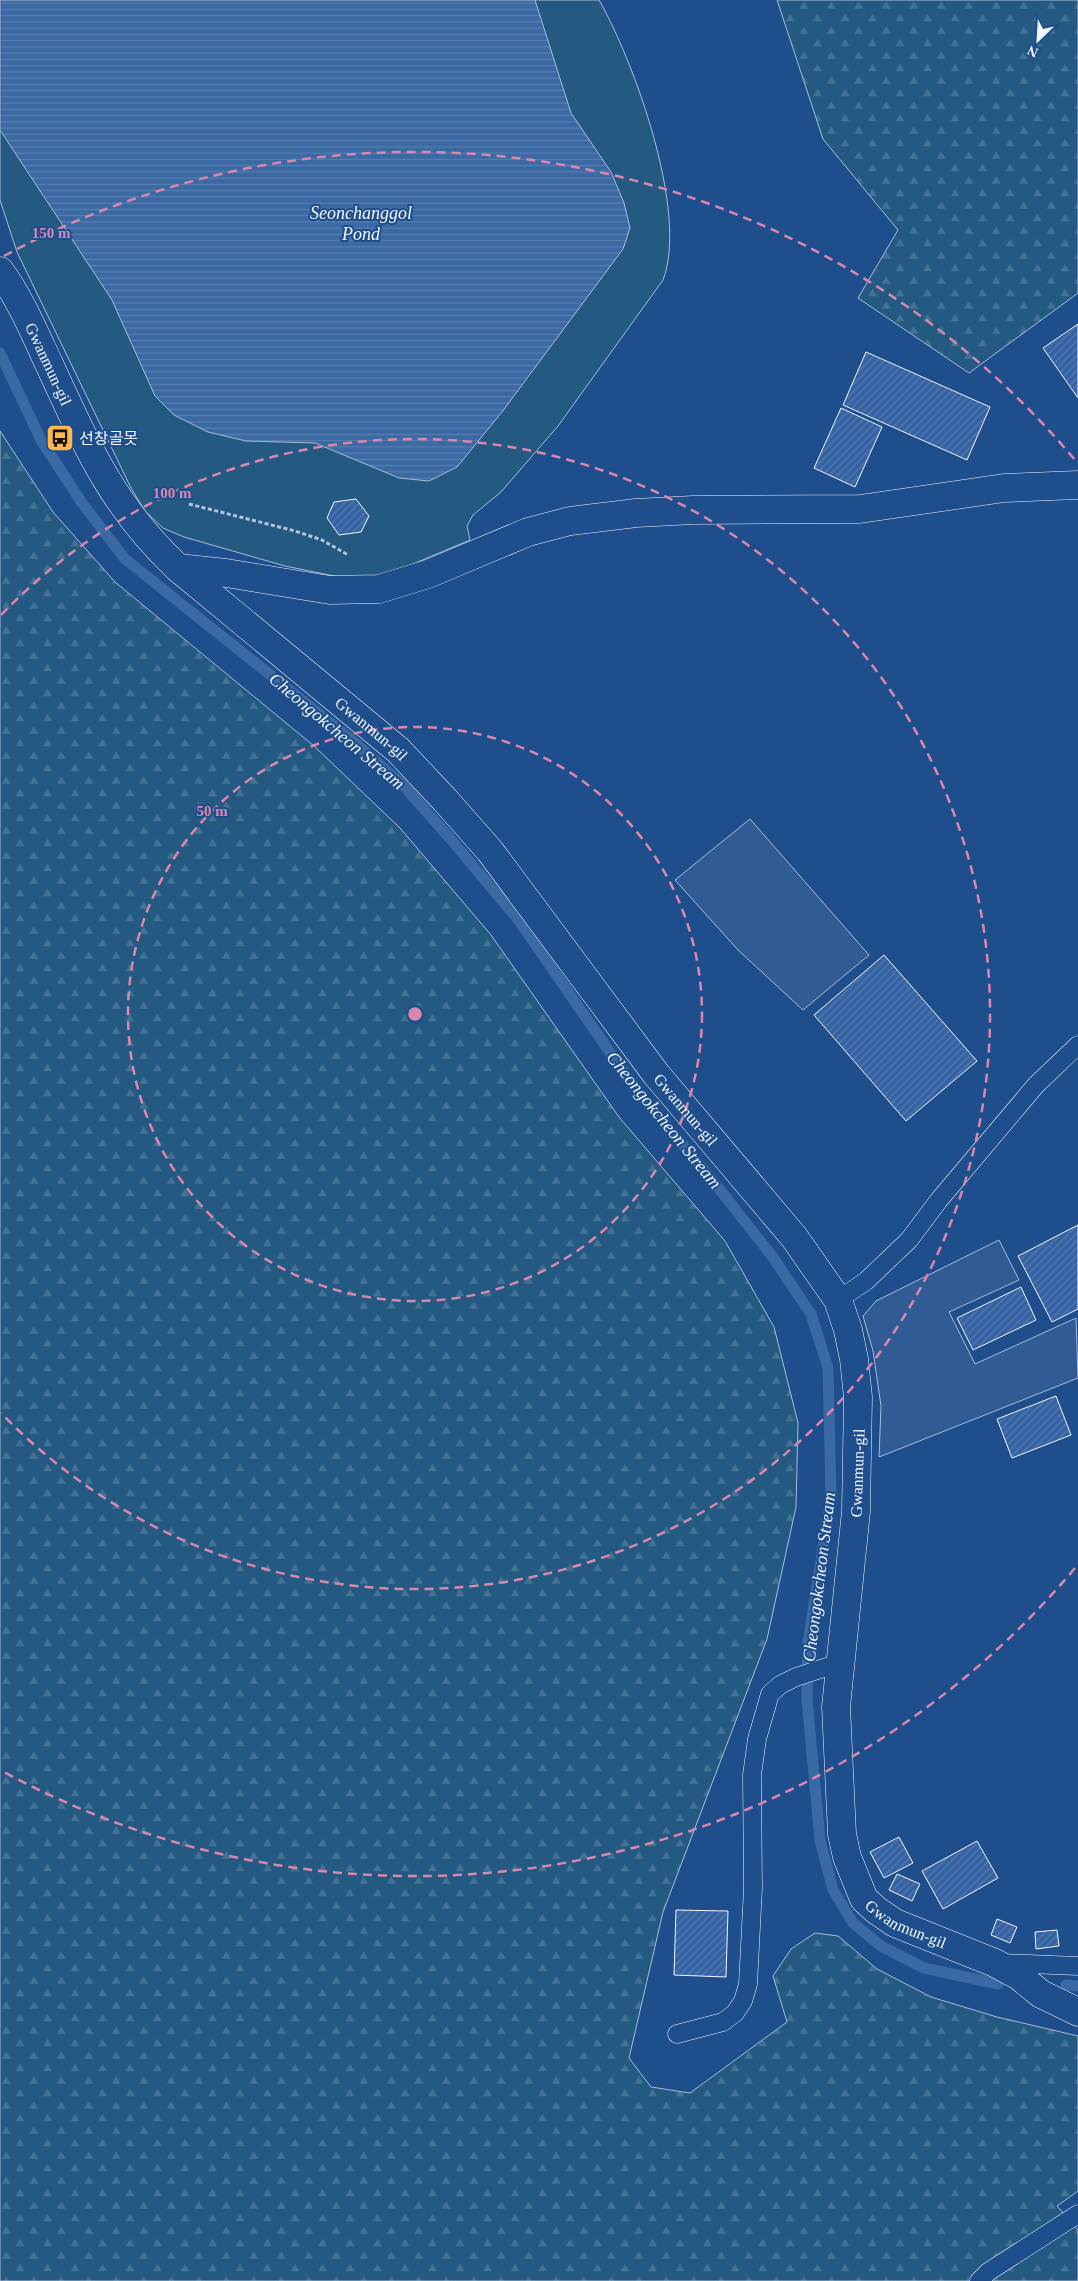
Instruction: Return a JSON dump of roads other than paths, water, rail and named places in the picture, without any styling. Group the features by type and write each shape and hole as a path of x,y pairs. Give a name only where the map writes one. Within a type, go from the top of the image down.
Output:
{"street":[{"name":"Gwanmun-gil","path":"0,271 25,313 102,475 127,514 150,542 178,568 398,750 445,800 490,851 656,1074 794,1237 838,1300 852,1349 858,1397 856,1511 829,1666 836,1706 842,1834 847,1857 864,1899 895,1923 995,1963 1019,1976 1041,1994 1078,2012"},
{"path":"178,568 226,573 330,590 379,588 428,574 528,532 570,521 636,513 693,510 860,508 1004,488 1078,485"}],"lane":[{"path":"838,1300 866,1282 909,1240 939,1200 1036,1085 1078,1045"},
{"path":"677,2034 723,2022 735,2013 743,2001 748,1984 753,1888 752,1775 757,1739 770,1694 780,1685 796,1677 829,1666"},
{"path":"995,1963 1078,1966"},
{"path":"978,2281 988,2272 1078,2214"}],"water":[{"name":"Seonchanggol Pond","path":"0,0 535,0 571,113 611,172 624,203 630,228 623,249 502,412 457,467 429,481 399,478 315,443 246,441 208,432 174,415 155,396 112,300 0,130"}],"waterway":[{"name":"Cheongokcheon Stream","path":"0,353 41,440 82,503 125,559 347,736 403,785 520,922 636,1090 713,1181 772,1256 811,1314 828,1368 831,1497 808,1643 807,1700 820,1840 833,1890 853,1923 881,1946 924,1968 998,1984"},
{"name":"Cheongokcheon Stream","path":"1066,1985 1078,1986"}],"place":[{"name":"선창골못","path":"60,438"}]}
